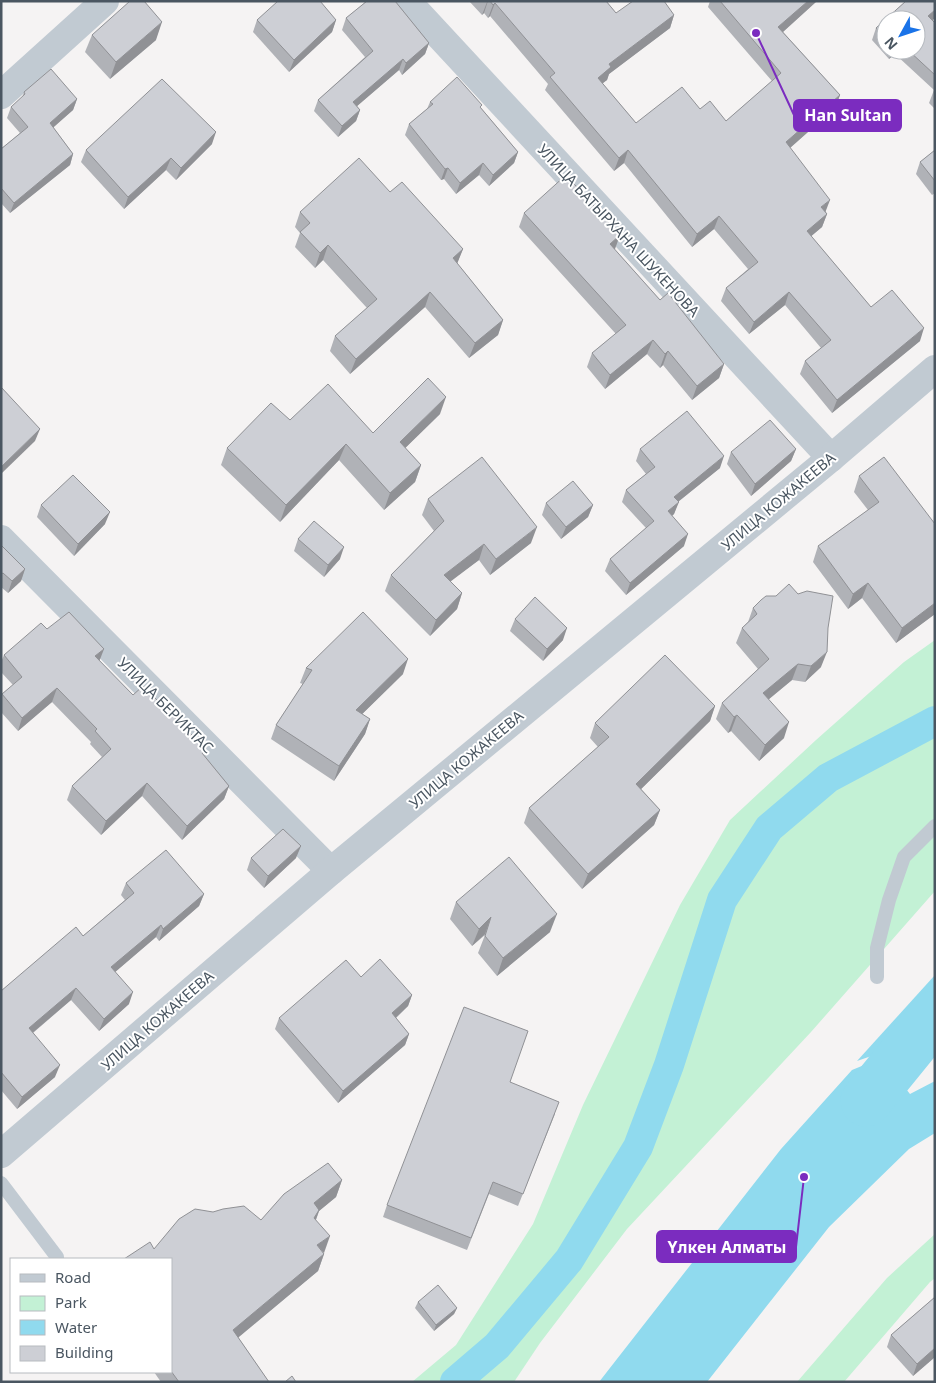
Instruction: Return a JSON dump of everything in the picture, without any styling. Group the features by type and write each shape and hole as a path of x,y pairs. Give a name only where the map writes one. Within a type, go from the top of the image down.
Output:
{"street":[{"path":"1,95 105,1"},
{"name":"УЛИЦА БАТЫРХАНА ШУКЕНОВА","path":"407,1 831,458"},
{"name":"УЛИЦА КОЖАКЕЕВА","path":"2,1151 331,871 831,458 935,369"},
{"name":"УЛИЦА БЕРИКТАС","path":"1,539 331,871"}],"lane":[{"path":"877,977 877,948 889,900 904,857 935,826"},
{"path":"1,1182 57,1257"}],"green space":[{"path":"935,640 935,891 811,1032 627,1229 540,1343 514,1382 412,1382 456,1345 533,1224 583,1105 680,905 730,820 904,662"},
{"path":"935,1234 935,1278 844,1382 797,1382 887,1278"}],"water":[{"path":"935,975 935,1034 857,1061"},
{"path":"935,1036 935,1040 898,1079 910,1094 935,1081 935,1133 909,1149 829,1227 707,1382 599,1382 781,1149 852,1070"}],"building":[{"path":"130,1 144,1 162,22 116,62 92,35"},
{"path":"278,1 320,1 336,20 294,60 257,20"},
{"path":"367,1 395,1 429,43 406,63 403,59 353,102 360,110 342,126 318,100 373,51 346,18"},
{"path":"490,1 606,1 616,13 633,1 664,1 674,15 609,64 611,67 598,78 636,123 682,87 700,109 710,101 726,121 781,73 720,1 808,1 778,27 840,95 786,142 830,200 821,207 827,214 807,231 871,307 892,290 924,328 837,400 805,361 831,340 789,292 754,322 726,288 758,262 719,216 697,234 628,150 619,158 550,77 555,73 495,3 493,5"},
{"path":"906,1 935,1 935,10 928,16 935,23 935,75 919,60 926,60 926,10 896,10"},
{"path":"51,69 77,99 50,123 73,154 14,203 1,188 1,149 28,127 11,107 25,94 24,92"},
{"path":"457,77 482,105 480,107 518,152 493,175 483,163 460,183 448,168 445,169 409,124 433,104 430,102"},
{"path":"162,79 216,132 181,168 171,158 128,197 86,150"},
{"path":"935,150 935,181 920,162"},
{"path":"359,158 390,192 402,182 463,249 453,258 503,320 475,343 430,292 356,359 335,336 377,299 328,245 320,253 300,232 310,223 300,212"},
{"path":"566,175 620,235 610,244 660,300 668,293 724,364 697,386 668,351 665,354 653,340 610,375 592,353 626,325 524,213"},
{"path":"428,378 446,397 400,442 421,465 390,493 346,444 286,505 227,448 271,403 290,420 328,384 373,433"},
{"path":"1,387 40,429 1,467"},
{"path":"687,411 724,456 674,497 679,502 668,511 688,534 630,583 610,559 654,521 626,490 655,467 640,449"},
{"path":"770,420 796,449 755,484 731,452"},
{"path":"482,457 537,527 496,559 484,544 444,575 462,593 436,620 391,575 444,521 428,499"},
{"path":"884,457 935,524 935,603 902,628 868,583 853,594 818,546 879,502 859,476"},
{"path":"73,475 110,512 78,544 41,505"},
{"path":"573,481 593,505 566,527 546,503"},
{"path":"314,521 344,547 328,565 298,539"},
{"path":"1,545 25,569 12,581 3,573 1,574"},
{"path":"789,584 798,594 807,591 833,596 828,628 827,652 811,666 798,664 763,693 789,722 765,745 737,715 734,717 722,703 769,659 742,628 757,614 753,608 766,596 776,596"},
{"path":"535,597 567,628 547,649 515,619"},
{"path":"69,612 104,649 95,656 133,695 143,686 206,749 202,753 229,786 187,826 147,783 106,821 72,786 111,749 95,731 97,729 57,688 22,718 2,694 22,677 4,655 41,623 47,629"},
{"path":"363,612 408,659 356,710 370,719 339,766 276,725 312,670 306,668"},
{"path":"665,655 715,706 636,784 660,810 588,874 529,808 609,737 595,723"},
{"path":"283,829 301,846 268,876 251,858"},
{"path":"166,850 204,894 163,929 161,925 111,967 133,992 104,1019 76,988 29,1028 60,1065 22,1097 1,1072 1,991 76,927 83,936 134,893 126,883"},
{"path":"509,857 557,914 503,958 485,936 491,917 479,929 456,902"},
{"path":"380,959 412,995 392,1013 409,1034 343,1091 279,1018 346,960 361,977"},
{"path":"464,1007 528,1031 510,1082 559,1102 523,1194 493,1182 471,1238 387,1205"},
{"path":"328,1163 342,1180 314,1203 319,1210 314,1218 330,1236 317,1245 324,1254 233,1330 269,1382 179,1382 172,1372 172,1258 126,1258 150,1242 154,1249 179,1219 195,1209 213,1212 244,1206 261,1220 284,1194"},
{"path":"438,1285 457,1308 436,1325 418,1302"},
{"path":"935,1297 935,1348 917,1364 891,1335"},
{"path":"292,1376 296,1382 285,1382"}],"waterway":[{"path":"455,1382 497,1346 569,1260 638,1147 669,1065 722,900 769,828 828,778 935,721"},
{"path":"866,1101 935,1016"}],"place":[{"name":"Han Sultan","path":"756,33"},
{"name":"Үлкен Алматы","path":"804,1177"}]}
